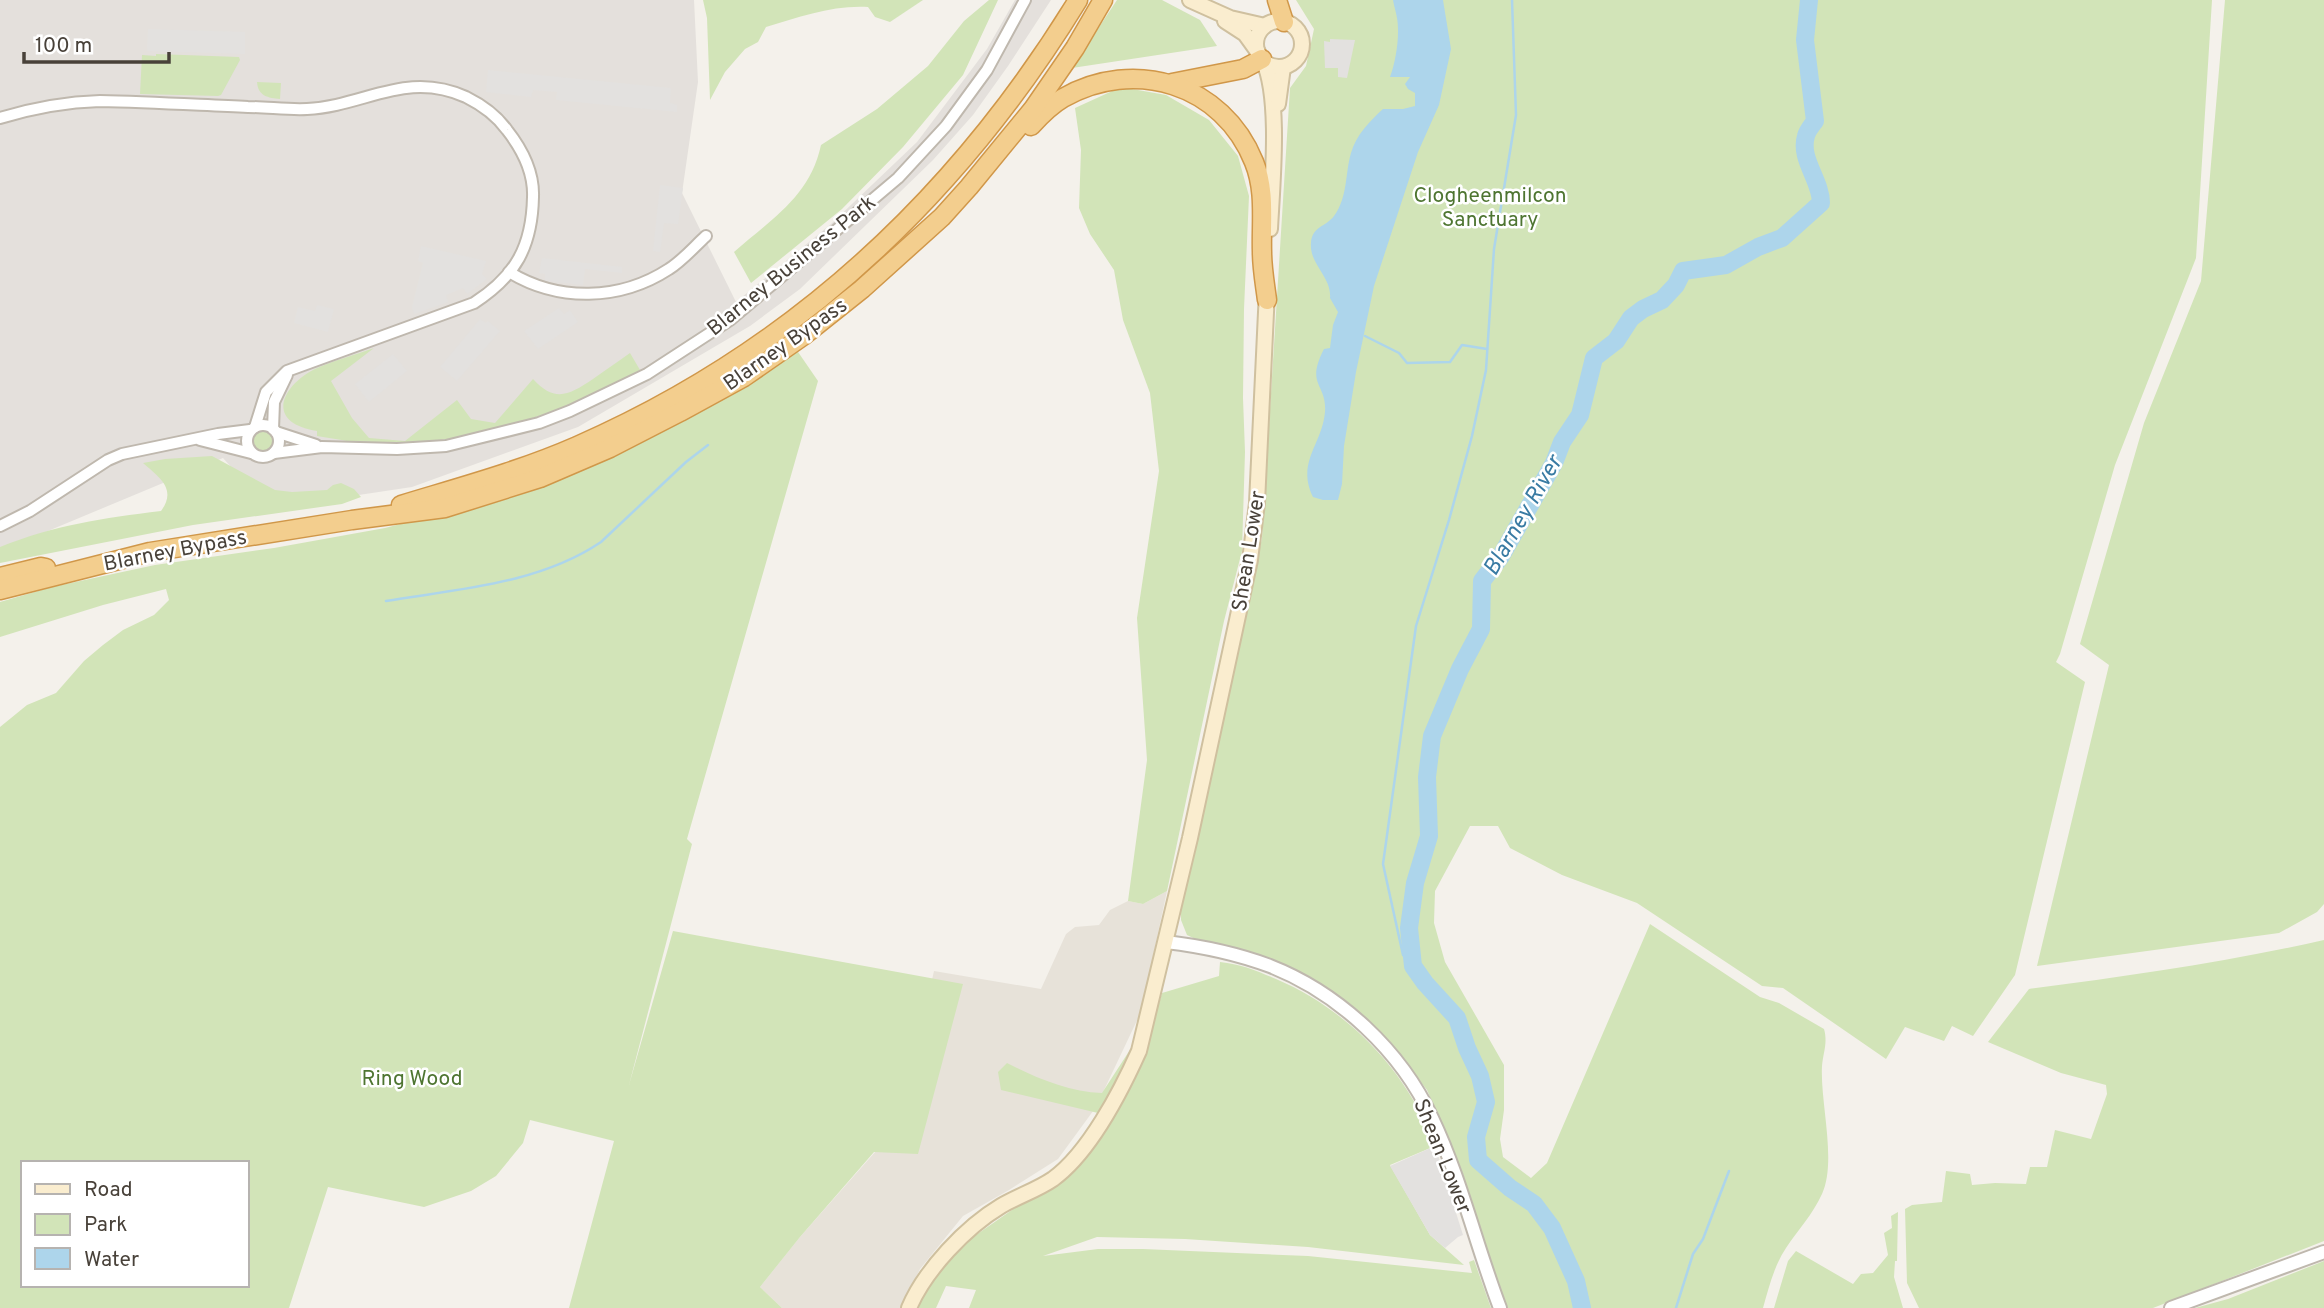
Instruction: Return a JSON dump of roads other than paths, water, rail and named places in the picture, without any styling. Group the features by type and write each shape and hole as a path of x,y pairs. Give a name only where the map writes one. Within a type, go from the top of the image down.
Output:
{"highway":[{"name":"Blarney Bypass","path":"352,520 538,462 606,433 735,362 794,320 848,277 905,224 961,164 1043,57 1078,0"},
{"name":"Blarney Bypass","path":"0,590 150,552 445,508 540,478 610,448 733,383 862,289 942,216 1032,109 1075,48 1103,0"},
{"path":"1278,0 1284,22"},
{"path":"1169,83 1243,69 1261,57"},
{"path":"942,216 1059,100 1077,90 1125,78 1169,83 1214,106 1246,144 1261,187 1262,253 1267,300"},
{"path":"0,577 41,567 66,572"}],"main road":[{"path":"1189,0 1245,34 1261,57 1272,66 1283,67 1297,59 1302,47 1300,34 1291,24 1278,21 1265,26 1209,10"},
{"path":"1261,57 1257,39 1265,26"},
{"name":"Shean Lower","path":"909,1308 925,1280 968,1232 1005,1204 1053,1179 1078,1154 1126,1079 1139,1051 1166,942 1255,532 1273,154 1271,91 1261,57"},
{"name":"Shean Lower","path":"1273,154 1283,67"}],"street":[{"name":"Blarney Business Park","path":"274,453 322,447 397,449 446,446 491,436 570,411 647,374 730,320 898,178 946,126 987,70 1025,0"},
{"path":"0,118 28,109 73,102 114,101 308,109 408,86 449,89 477,102 501,121 520,147 532,177 530,234 526,247 509,272 474,303 290,370 266,393 246,442 251,453"},
{"path":"509,272 535,287 551,291 577,295 602,294 628,288 662,274 706,236"},
{"path":"198,439 265,457 274,453 279,442 275,430 274,402 290,370"},
{"path":"0,526 30,511 108,460 145,447 262,425 322,447"},
{"name":"Shean Lower","path":"1166,942 1270,966 1336,1002 1373,1035 1415,1087 1432,1117 1453,1169 1500,1308"},
{"path":"2171,1308 2324,1252"}],"water":[{"path":"1393,0 1443,0 1451,49 1439,105 1418,152 1374,286 1356,372 1338,500 1323,500 1313,497 1307,474 1325,412 1316,370 1324,349 1330,348 1338,312 1330,298 1328,284 1313,258 1311,243 1314,233 1331,220 1339,209 1351,153 1364,129 1383,109 1415,106 1415,93 1405,84 1410,77 1390,77 1396,56 1398,32"}],"waterway":[{"path":"1413,966 1403,955 1383,864 1416,626 1472,436 1486,370 1494,249 1516,115 1512,0"},
{"name":"Blarney River","path":"1582,1308 1576,1281 1552,1228 1534,1204 1510,1188 1478,1160 1476,1137 1486,1102 1480,1076 1457,1018 1413,966 1409,928 1415,883 1429,836 1427,777 1432,736 1460,669 1481,629 1482,581 1501,556 1554,463 1562,442 1580,415 1594,358 1616,341 1631,318 1662,300 1676,285 1683,271 1726,265 1758,247 1782,238 1821,203 1818,186 1805,153 1807,132 1815,121 1805,40 1809,0"},
{"path":"1365,336 1399,353 1407,363 1450,362 1462,345 1487,349"},
{"path":"386,601 497,583 525,576 577,556 601,542 686,462 708,445"},
{"path":"1676,1308 1693,1254 1703,1239 1729,1171"}],"park label":[{"name":"Clogheenmilcon Sanctuary","path":"1490,207"},
{"name":"Ring Wood","path":"412,1078"}]}
